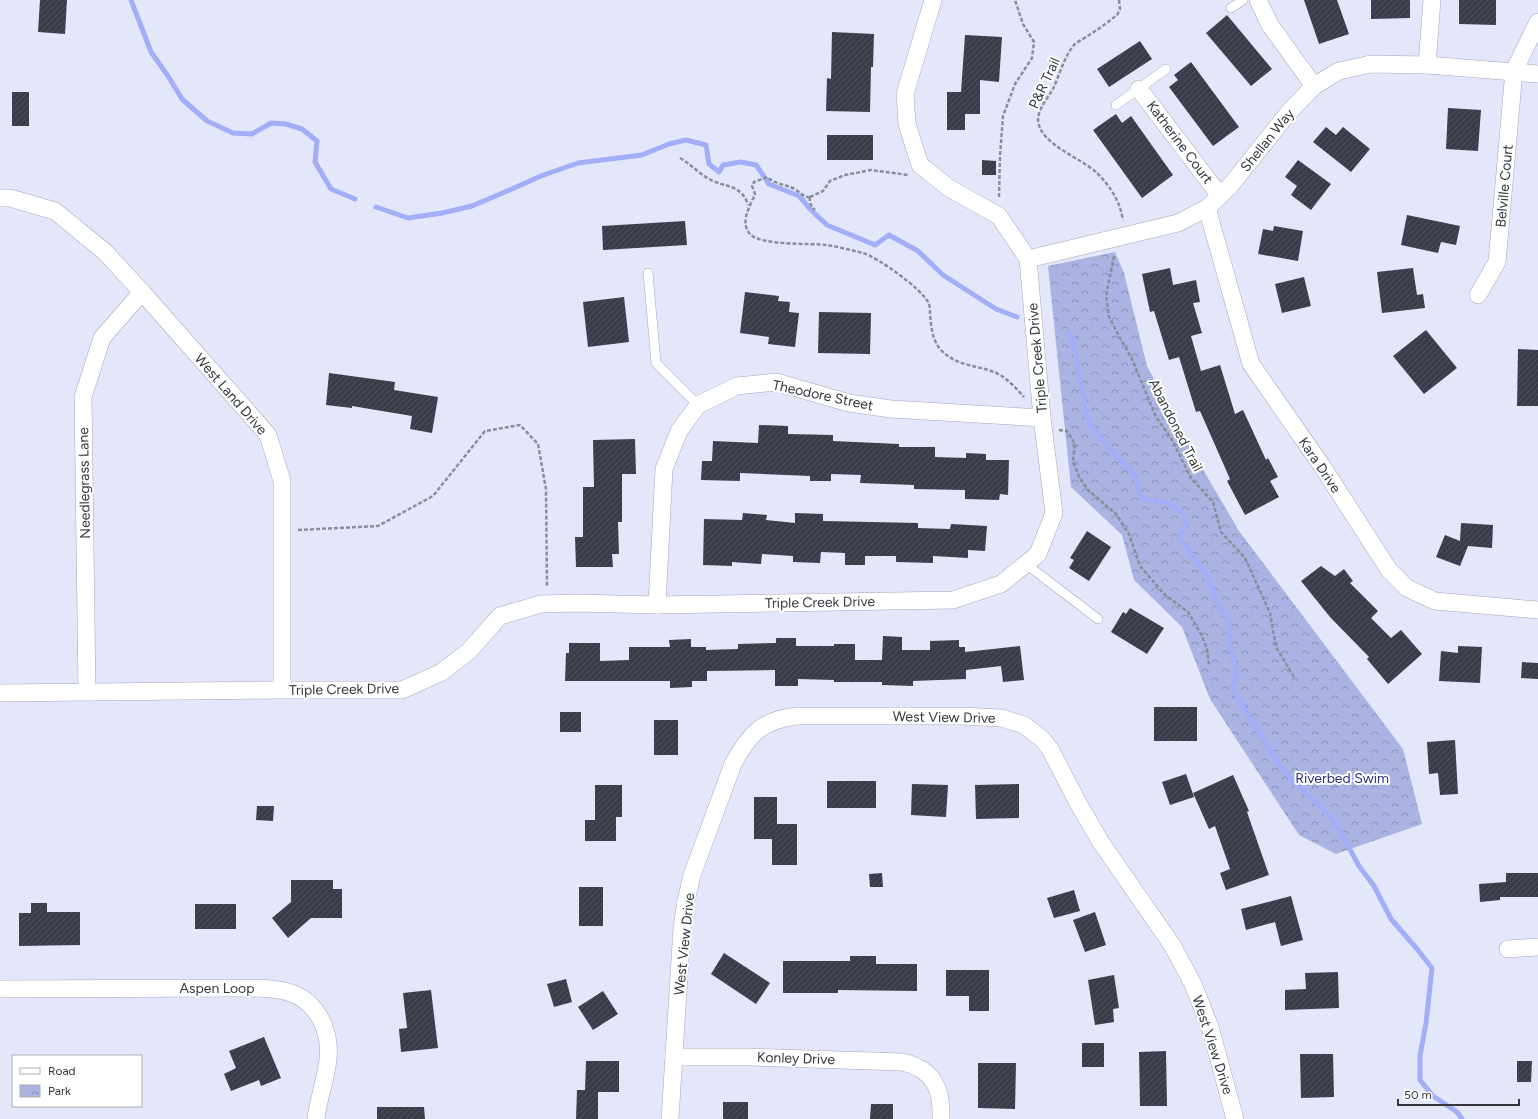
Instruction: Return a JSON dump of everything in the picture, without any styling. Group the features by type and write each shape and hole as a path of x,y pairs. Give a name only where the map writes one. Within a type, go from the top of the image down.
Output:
{"street":[{"name":"Triple Creek Drive","path":"0,693 402,690 442,672 469,651 500,616 541,604 577,603 657,605 953,600 1001,584 1038,554 1054,513 1042,418 1028,259 999,216 949,188 920,165 906,124 906,94 933,0"},
{"path":"1258,0 1270,25 1314,86"},
{"path":"1427,65 1432,0"},
{"path":"1538,22 1514,71 1538,74"},
{"name":"Shellan Way","path":"1028,259 1178,223 1207,208 1230,186 1289,112 1314,86 1339,71 1371,64 1427,65 1514,71"},
{"name":"Belville Court","path":"1478,295 1497,262 1514,71"},
{"name":"Katherine Court","path":"1139,89 1220,196"},
{"name":"West Land Drive","path":"0,198 10,198 55,211 105,252 268,435 282,481 282,690"},
{"name":"Kara Drive","path":"1207,208 1251,364 1322,466 1389,570 1407,588 1435,601 1538,610"},
{"name":"Needlegrass Lane","path":"87,692 83,397 102,338 142,292"},
{"name":"Theodore Street","path":"657,605 664,469 679,431 698,406 737,386 776,382 849,403 891,409 1042,418"},
{"name":"West View Drive","path":"674,1057 682,928 692,875 733,764 758,728 770,721 784,717 797,716 960,716 1001,718 1024,725 1050,749 1076,801 1100,841 1172,945 1194,984 1210,1027 1235,1119"},
{"path":"1508,949 1538,947"},
{"name":"Aspen Loop","path":"0,989 245,988 275,989 289,992 302,999 313,1008 321,1018 326,1031 328,1058 316,1119"},
{"path":"670,1119 674,1057"},
{"name":"Konley Drive","path":"674,1057 750,1057 903,1062 916,1065 928,1073 936,1085 940,1099 941,1119"}],"lane":[{"path":"1231,8 1243,0"},
{"path":"1116,105 1166,69"},
{"path":"648,273 656,364 698,406"},
{"path":"1026,564 1098,619"}],"path":[{"name":"P&R Trail","path":"999,216 1000,156 1003,116 1015,84 1032,58 1034,42 1023,24 1015,0"},
{"name":"P&R Trail","path":"1119,0 1120,9 1117,16 1074,45 1042,107 1038,119 1041,128 1051,141 1096,172 1114,193 1121,209 1125,236"},
{"path":"680,158 692,165 700,174 712,181 739,192 748,204 746,225 750,233 754,236"},
{"path":"748,210 755,194 752,186 754,182 767,177 772,181 794,188 806,197 810,197 823,191 830,181 845,175 871,170 912,175 929,172"},
{"path":"810,197 809,201 815,210"},
{"name":"Abandoned Trail","path":"1125,236 1112,259 1111,276 1106,296 1109,318 1132,359 1156,417 1171,438 1191,478 1213,502 1221,532 1245,558 1270,613 1276,647 1296,679"},
{"path":"282,530 378,526 433,496 485,431 520,425 538,444 546,489 548,604"}],"green space":[{"name":"Riverbed Swim","path":"1115,252 1124,273 1147,366 1188,444 1239,531 1403,749 1422,824 1336,854 1299,835 1210,699 1182,627 1134,580 1122,535 1071,487 1048,266"}],"building":[{"path":"40,0 67,0 65,34 38,32"},
{"path":"1304,0 1337,0 1349,34 1319,44"},
{"path":"1371,0 1410,0 1410,18 1371,19"},
{"path":"1459,0 1496,0 1496,25 1459,24"},
{"path":"1227,15 1272,69 1251,86 1206,33"},
{"path":"832,32 874,34 873,67 871,67 870,112 826,111 827,78 831,79"},
{"path":"965,35 1002,37 999,82 980,80 980,114 965,114 965,130 947,130 947,92 961,92"},
{"path":"1140,41 1152,59 1109,87 1097,69"},
{"path":"1191,62 1239,127 1213,146 1169,87 1178,80 1174,75"},
{"path":"12,92 29,92 29,126 12,126"},
{"path":"1448,108 1481,110 1478,151 1446,149"},
{"path":"1116,114 1122,123 1131,116 1173,175 1142,198 1093,130"},
{"path":"1326,127 1336,135 1343,127 1370,149 1351,172 1313,142"},
{"path":"827,135 873,135 873,160 827,160"},
{"path":"982,160 996,161 996,175 982,175"},
{"path":"1298,160 1331,184 1311,210 1291,195 1297,186 1285,177"},
{"path":"1407,215 1460,226 1456,245 1441,242 1438,253 1401,245"},
{"path":"685,221 687,245 603,250 602,226"},
{"path":"1274,226 1303,231 1298,261 1258,254 1263,229 1273,231"},
{"path":"1170,268 1173,285 1196,280 1200,302 1193,303 1202,333 1191,336 1201,371 1220,365 1235,414 1243,410 1266,460 1268,458 1278,477 1270,481 1279,497 1245,515 1227,481 1230,479 1200,411 1196,412 1179,357 1169,360 1154,311 1150,312 1142,274"},
{"path":"1413,268 1417,295 1423,294 1425,308 1382,313 1377,272"},
{"path":"1304,277 1311,306 1282,313 1275,284"},
{"path":"745,292 779,296 778,301 790,302 789,312 799,313 795,347 768,344 769,337 740,333"},
{"path":"624,297 629,342 588,347 583,302"},
{"path":"819,312 871,313 870,354 818,353"},
{"path":"1426,330 1457,368 1424,394 1393,356"},
{"path":"1518,349 1538,350 1538,406 1517,406"},
{"path":"329,373 395,382 394,390 438,397 432,433 410,429 412,416 352,406 352,408 326,405"},
{"path":"759,425 788,426 788,434 833,435 833,441 899,444 899,447 935,447 935,457 966,458 966,453 986,454 986,460 1009,460 1008,495 1000,494 999,500 965,499 965,490 914,489 914,485 860,483 861,475 831,474 831,481 810,481 810,476 740,473 740,481 701,480 702,461 712,461 713,441 758,443"},
{"path":"635,439 636,474 622,474 622,522 618,522 619,554 612,554 613,567 576,567 575,537 583,537 583,487 594,487 593,440"},
{"path":"743,513 767,515 766,520 795,523 795,513 823,514 823,521 918,523 918,528 950,529 951,524 987,526 985,551 968,550 968,558 933,556 933,563 896,562 896,556 865,556 865,565 845,565 845,553 821,552 820,563 793,562 793,556 762,554 761,564 732,562 732,566 703,565 704,519 742,520"},
{"path":"1461,523 1493,525 1492,548 1468,546 1460,566 1436,557 1445,535 1460,541"},
{"path":"1087,531 1111,547 1089,581 1069,568 1074,560 1070,558"},
{"path":"1321,566 1335,576 1344,569 1353,581 1350,583 1378,611 1371,618 1391,638 1401,630 1422,654 1388,684 1367,659 1369,657 1330,617 1301,581"},
{"path":"1130,608 1164,628 1147,654 1111,632 1123,612 1126,614"},
{"path":"883,636 902,637 902,650 930,650 930,641 959,640 959,647 965,647 965,652 1020,646 1024,680 1003,682 1001,666 966,670 966,679 913,681 913,686 882,685 882,682 834,682 834,680 798,679 798,686 775,686 775,670 707,671 707,681 692,681 692,687 670,688 670,681 565,681 566,653 569,653 569,643 600,643 600,661 629,660 629,647 670,647 669,640 691,639 691,647 706,647 706,650 738,649 738,644 776,643 776,638 796,638 796,646 834,646 834,644 855,644 855,660 882,660"},
{"path":"1458,646 1482,647 1480,683 1439,681 1441,651 1458,653"},
{"path":"1522,662 1538,663 1538,679 1521,678"},
{"path":"1154,707 1197,707 1197,741 1154,741"},
{"path":"560,712 581,712 581,732 560,732"},
{"path":"654,720 678,720 678,755 654,755"},
{"path":"1455,740 1458,794 1440,795 1438,773 1429,774 1427,742"},
{"path":"1186,774 1194,797 1170,805 1162,782"},
{"path":"1233,775 1249,811 1247,812 1269,875 1226,890 1220,873 1230,869 1215,826 1209,829 1193,793"},
{"path":"827,781 876,781 876,808 827,808"},
{"path":"912,784 948,785 946,817 911,815"},
{"path":"1019,784 1019,818 976,819 975,785"},
{"path":"595,785 622,785 622,817 616,817 616,841 585,841 585,820 595,820"},
{"path":"754,797 777,797 777,824 797,824 797,865 772,865 772,839 754,839"},
{"path":"257,806 274,806 273,821 256,820"},
{"path":"882,873 883,887 870,887 869,874"},
{"path":"1506,873 1538,873 1538,897 1500,897 1500,900 1480,902 1479,884 1506,882"},
{"path":"291,880 333,880 333,889 342,889 342,918 311,918 288,938 272,918 291,902"},
{"path":"579,887 603,887 603,926 579,926"},
{"path":"1074,890 1080,911 1054,918 1047,898"},
{"path":"1291,896 1303,940 1281,946 1275,922 1246,930 1241,909"},
{"path":"31,903 47,903 47,912 80,912 80,945 19,946 19,913 31,913"},
{"path":"195,904 236,904 236,929 195,929"},
{"path":"1095,912 1106,945 1085,952 1073,920"},
{"path":"724,953 770,983 756,1004 711,974"},
{"path":"850,956 876,956 876,964 917,964 917,991 838,990 838,993 783,993 783,961 850,961"},
{"path":"946,970 989,970 989,1011 969,1011 969,996 946,996"},
{"path":"1338,972 1339,1008 1285,1010 1285,990 1306,989 1305,973"},
{"path":"1114,975 1119,1008 1113,1009 1114,1022 1095,1025 1088,980"},
{"path":"566,979 572,1002 554,1007 547,984"},
{"path":"431,990 438,1048 401,1052 399,1029 407,1028 403,993"},
{"path":"603,991 618,1014 593,1030 578,1007"},
{"path":"264,1037 281,1078 261,1086 259,1080 231,1091 224,1074 236,1068 229,1051"},
{"path":"1082,1043 1104,1043 1104,1067 1082,1067"},
{"path":"1166,1051 1167,1106 1140,1106 1139,1052"},
{"path":"1300,1054 1333,1054 1334,1097 1301,1098"},
{"path":"586,1061 619,1061 619,1092 598,1092 598,1119 576,1119 577,1090 585,1090"},
{"path":"1517,1061 1532,1061 1531,1082 1517,1082"},
{"path":"978,1063 1016,1063 1015,1109 978,1108"},
{"path":"723,1102 748,1102 748,1119 723,1119"},
{"path":"871,1104 893,1104 893,1119 870,1119"},
{"path":"377,1107 424,1107 425,1119 377,1119"}],"waterway":[{"path":"131,0 151,52 182,99 207,121 233,133 252,134 271,123 286,124 302,129 317,141 315,162 331,189 355,199"},
{"path":"376,207 408,218 442,213 472,206 541,176 578,163 642,155 669,144 686,140 706,145 709,164 719,172 723,165 741,162 756,165 769,184 799,196 827,225 875,245 889,235 918,251 943,275 996,309 1017,317"},
{"path":"1069,333 1072,337 1089,424 1115,455 1135,475 1141,498 1167,503 1180,510 1187,522 1179,538 1206,574 1218,604 1230,622 1230,649 1237,672 1232,688 1278,763 1293,781 1335,822 1359,866 1374,886 1391,919 1432,968 1426,1023 1420,1056 1420,1080 1433,1096 1457,1112 1462,1119"}]}
